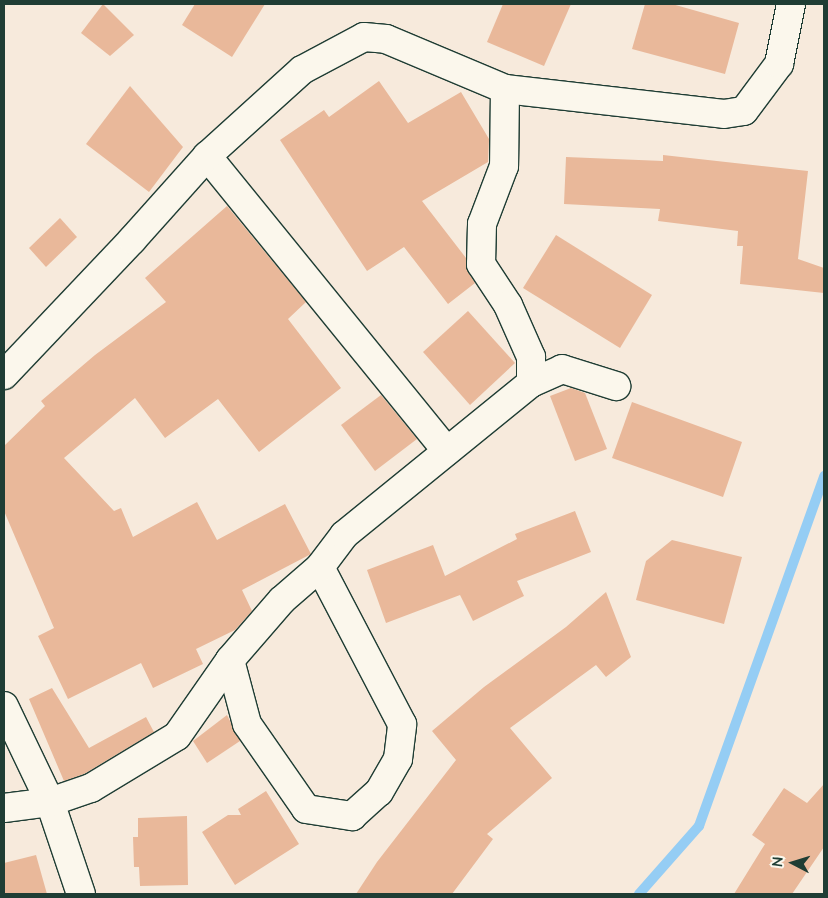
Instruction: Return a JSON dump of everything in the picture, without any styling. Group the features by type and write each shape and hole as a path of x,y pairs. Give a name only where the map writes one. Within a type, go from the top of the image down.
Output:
{"street":[{"path":"4,375 132,240 207,156 302,70 364,37 386,39 505,89 724,114 744,111 779,64 791,4"},
{"path":"505,89 504,166 482,224 481,264 508,305 531,357 531,383"},
{"path":"207,156 447,451"},
{"path":"4,808 50,802 91,788 177,736 230,660 282,600 320,567 344,535 531,383 562,370 616,386"},
{"path":"230,660 247,724 306,809 352,816 379,792 398,759 402,724 320,567"},
{"path":"4,706 50,802 81,894"}],"building":[{"path":"103,4 134,35 110,56 81,33"},
{"path":"195,4 265,4 232,57 182,25"},
{"path":"503,4 571,4 544,66 487,42"},
{"path":"645,4 672,4 739,23 725,74 632,49"},
{"path":"379,81 408,123 461,92 489,139 488,162 422,201 466,258 468,272 475,283 448,304 404,247 367,271 280,140 324,110 329,117"},
{"path":"130,86 183,147 149,192 86,144"},
{"path":"663,155 808,171 798,259 824,268 824,293 740,284 743,246 737,246 738,231 658,221 660,209 564,204 566,157 663,161"},
{"path":"227,206 306,302 288,319 341,388 259,452 218,399 165,438 135,398 64,458 114,511 121,508 133,537 197,502 217,540 285,504 311,554 242,590 252,611 235,630 196,649 203,664 153,688 141,663 68,699 38,636 54,628 4,511 4,446 45,406 41,401 95,355 166,302 145,278"},
{"path":"60,218 77,237 46,267 29,248"},
{"path":"556,235 652,295 620,348 523,288"},
{"path":"468,311 515,363 470,405 423,352"},
{"path":"571,388 585,393 607,449 575,461 550,396"},
{"path":"381,395 417,439 375,471 341,425"},
{"path":"632,402 742,442 723,497 612,458"},
{"path":"575,511 591,552 517,581 524,596 473,621 460,595 386,623 367,570 433,545 445,576 517,539 515,534"},
{"path":"672,540 742,557 724,624 636,600 646,561"},
{"path":"606,592 631,657 606,677 596,665 510,728 552,778 487,834 493,839 452,894 356,894 377,862 456,760 432,731 484,687 566,627"},
{"path":"52,688 89,748 146,717 154,732 84,774 64,781 29,699"},
{"path":"227,715 240,741 207,763 193,741"},
{"path":"824,784 824,847 792,894 734,894 765,844 752,835 784,788 807,803"},
{"path":"266,791 299,844 235,885 202,832 228,815 241,815 238,809"},
{"path":"187,816 188,885 140,886 139,867 134,867 133,837 138,837 138,818"},
{"path":"36,855 47,894 4,894 4,863"}],"waterway":[{"path":"639,894 699,826 824,476"}]}
